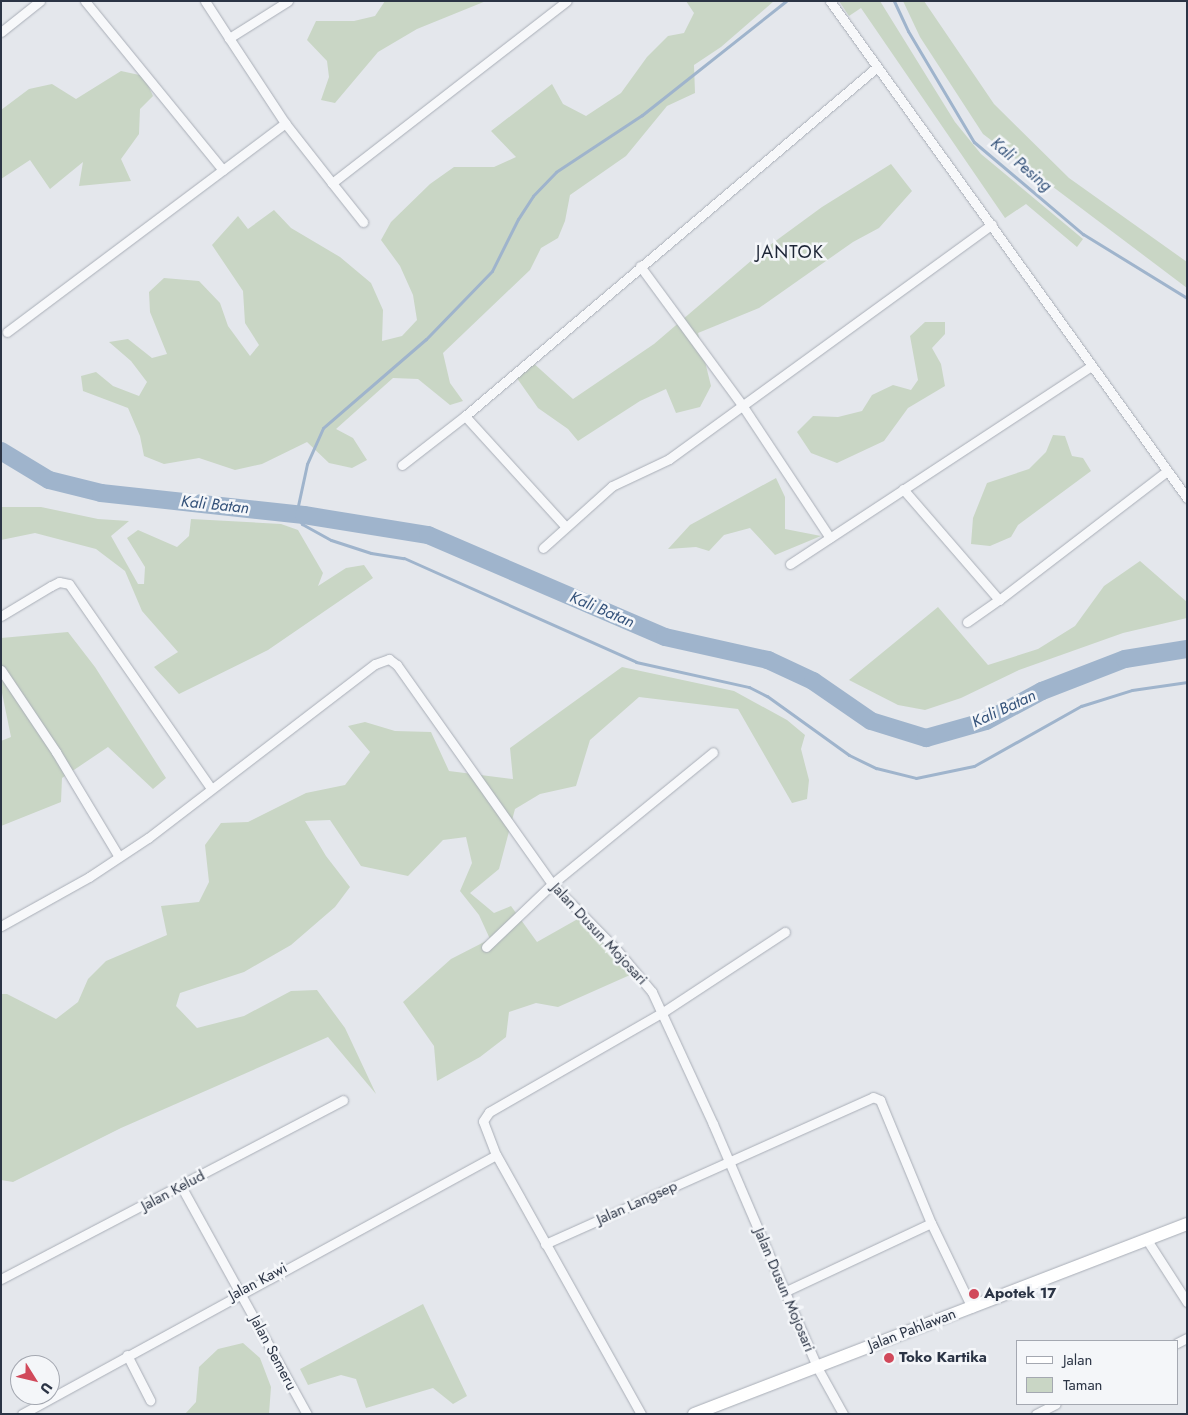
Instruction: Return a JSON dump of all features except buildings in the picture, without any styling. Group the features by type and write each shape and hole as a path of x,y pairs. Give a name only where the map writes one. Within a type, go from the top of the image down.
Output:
{"main road":[{"name":"Jalan Pahlawan","path":"694,1414 1187,1224"}],"street":[{"path":"1,32 40,1"},
{"path":"85,1 223,170"},
{"path":"205,1 285,123 363,222"},
{"path":"229,38 288,1"},
{"path":"332,183 567,1"},
{"path":"830,1 1187,498"},
{"path":"402,465 465,416 877,67"},
{"path":"8,332 285,123"},
{"path":"543,548 565,526 612,486 669,459 742,404 992,224"},
{"path":"640,266 742,404 830,538"},
{"path":"790,564 1091,366"},
{"path":"465,416 565,526"},
{"path":"967,622 1167,471"},
{"path":"903,489 998,600"},
{"path":"1,616 59,582 69,584 211,788 119,857 1,926"},
{"name":"Jalan Dusun Mojosari","path":"211,788 374,664 389,659 396,664 552,884 636,971 663,1012 730,1162 817,1367 843,1414"},
{"path":"1,670 56,752 119,857"},
{"path":"486,947 552,884 714,752"},
{"path":"641,1414 496,1155 483,1126 484,1116 663,1012 785,932"},
{"name":"Jalan Langsep","path":"545,1244 873,1097 878,1098 931,1223"},
{"name":"Jalan Kelud","path":"1,1279 343,1100"},
{"name":"Jalan Kawi","path":"22,1414 241,1292 496,1155"},
{"name":"Jalan Semeru","path":"181,1186 307,1414"},
{"path":"784,1292 931,1223 972,1308"},
{"path":"1147,1240 1187,1302"},
{"path":"127,1355 150,1400"},
{"path":"1036,1414 1054,1405"}],"green space":[{"path":"385,1 486,1 417,29 378,52 335,103 321,100 329,77 327,61 307,40 316,21 354,21 375,16"},
{"path":"686,1 774,1 721,47 694,65 695,93 667,106 626,156 570,195 565,221 558,238 541,248 530,270 443,353 450,383 463,401 450,405 418,379 393,378 336,429 353,438 367,460 352,468 329,463 307,442 262,464 235,470 199,458 164,464 144,456 140,436 128,408 83,391 81,376 96,372 113,386 139,396 147,382 131,361 109,342 128,339 152,358 167,354 150,312 149,292 164,278 199,281 220,303 228,326 250,356 259,345 245,323 243,291 212,245 238,216 248,229 274,210 291,228 340,257 371,283 383,310 382,341 402,336 417,320 413,295 400,266 381,240 391,222 430,184 454,167 494,167 516,157 491,131 552,84 563,104 586,116 621,93 647,57 668,36 684,33 694,13"},
{"path":"839,1 880,1 955,122 981,154 1083,239 1077,247 1026,204 1005,218 861,8 849,16"},
{"path":"903,1 924,1 994,104 1069,178 1187,262 1187,288 983,134 920,37"},
{"path":"121,71 144,76 153,96 140,109 139,134 121,159 131,181 79,186 83,162 50,189 30,160 1,179 1,110 29,89 52,84 76,99"},
{"path":"891,164 912,191 879,228 853,242 759,308 698,333 711,386 700,407 676,413 666,389 640,401 578,441 568,429 538,408 514,374 531,361 573,399 654,344 766,248 822,207"},
{"path":"925,322 945,322 945,334 932,348 941,364 945,386 908,408 884,441 837,463 811,453 797,432 813,416 838,417 862,411 872,395 893,385 911,390 918,380 910,336"},
{"path":"1053,435 1065,436 1072,456 1083,458 1091,471 1018,525 1011,537 990,546 971,544 973,518 987,483 1029,469 1046,452"},
{"path":"776,478 785,497 785,529 821,536 775,555 750,528 724,535 709,551 696,547 668,549 690,525"},
{"path":"1,507 41,507 98,519 129,521 111,536 138,584 144,584 145,567 127,538 138,530 177,547 189,536 191,519 281,524 298,530 323,573 318,586 346,568 364,565 373,578 268,650 179,694 154,667 178,652 142,611 125,571 96,549 35,533 1,540"},
{"path":"1140,561 1187,602 1187,618 1123,633 1019,670 961,698 925,710 898,705 849,680 938,607 988,665 1038,649 1075,626 1104,586"},
{"path":"68,632 95,667 166,778 153,789 108,747 62,778 61,802 1,826 1,741 11,737 1,688 1,638"},
{"path":"622,667 734,691 787,720 805,735 801,749 809,780 807,799 792,803 738,709 639,697 590,740 576,786 540,794 515,809 499,869 470,893 494,913 511,906 537,942 583,916 630,975 558,1007 536,1003 509,1012 506,1037 480,1057 437,1081 434,1046 403,1002 451,959 490,939 479,915 460,891 472,863 466,837 443,840 408,876 361,866 330,820 305,821 326,856 350,887 335,907 291,945 244,972 180,993 176,1006 197,1028 244,1016 291,991 317,990 345,1028 376,1094 328,1037 121,1128 13,1182 1,1180 1,994 7,994 56,1019 78,1002 88,979 106,961 167,935 161,906 199,902 209,882 205,845 221,823 248,822 306,793 345,785 370,752 348,726 365,722 395,731 431,732 449,771 513,779 510,748"},
{"path":"423,1304 467,1396 453,1404 433,1388 366,1408 356,1379 341,1375 308,1385 300,1369"},
{"path":"243,1343 260,1358 271,1387 269,1414 185,1414 196,1402 199,1367 218,1349"}],"waterway":[{"path":"786,1 642,115 556,172 533,196 518,219 492,271 426,339 323,428 307,464 296,515 302,524 331,540 371,553 404,558 636,662 749,687 767,696 849,755 876,768 916,778 974,766 1081,706 1132,690 1187,682"},
{"name":"Kali Pesing","path":"894,1 908,31 974,142 1083,234 1187,298"},
{"name":"Kali Batan","path":"1,451 49,480 101,493 304,515 428,535 665,637 768,660 813,681 871,721 926,738 986,721 1042,691 1125,659 1187,649"}],"place":[{"name":"Apotek 17","path":"974,1294"},
{"name":"Toko Kartika","path":"889,1358"}],"district":[{"name":"JANTOK","path":"790,252"}]}
